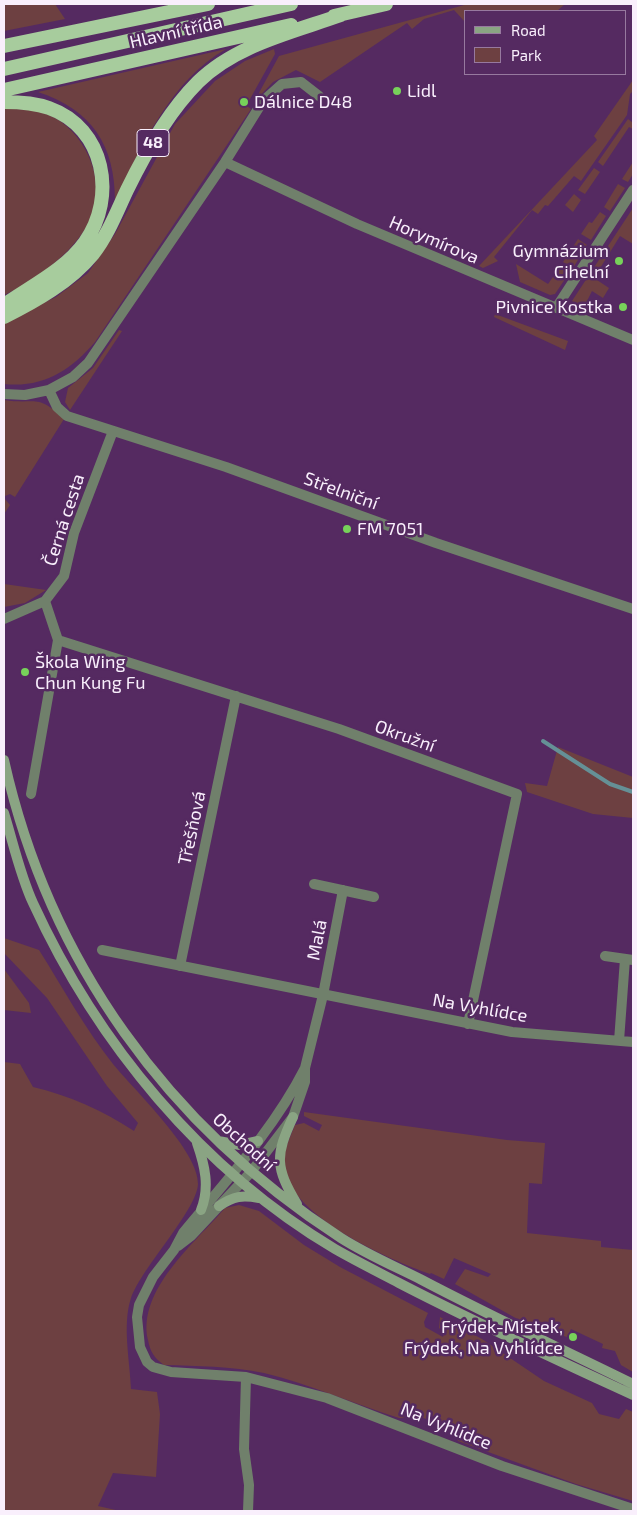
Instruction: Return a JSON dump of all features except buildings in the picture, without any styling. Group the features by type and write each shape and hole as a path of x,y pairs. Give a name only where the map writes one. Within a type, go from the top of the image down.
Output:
{"highway":[{"path":"4,46 208,4"},
{"path":"4,69 291,4"},
{"name":"Hlavní třída","path":"4,90 386,4"},
{"name":"48","path":"4,317 46,294 79,270 94,253 105,236 128,188 161,129 198,82 224,61 242,52 341,15"},
{"path":"4,102 43,106 74,122 88,138 95,152 104,192 102,208 97,221 78,251 38,283 6,303"}],"main road":[{"name":"Obchodní","path":"4,760 26,843 46,896 76,958 101,1000 152,1071 214,1140 250,1172 343,1240 456,1298 633,1384"},
{"name":"Obchodní","path":"4,813 32,901 55,948 90,1008 140,1077 197,1142 241,1182 335,1250 448,1308 633,1395"},
{"path":"293,1117 282,1141 279,1162 281,1174 300,1209"},
{"path":"214,1140 240,1146 258,1140"},
{"path":"197,1142 206,1176 206,1190 201,1210"},
{"path":"219,1206 230,1198 241,1194 262,1198"}],"street":[{"path":"4,394 25,395 49,390 73,377 88,363 225,162 257,110 282,84 301,82 319,96"},
{"name":"Horymírova","path":"225,162 357,224 633,340"},
{"path":"556,308 633,190"},
{"name":"Střelniční","path":"49,390 56,407 67,416 226,467 436,543 633,609"},
{"name":"Černá cesta","path":"45,601 64,576 74,532 113,431"},
{"path":"4,618 45,601 58,640 31,794"},
{"name":"Okružní","path":"58,640 339,729 517,794 468,1024"},
{"name":"Třešňová","path":"180,966 236,696"},
{"path":"314,884 374,897"},
{"name":"Malá","path":"323,995 343,890"},
{"name":"Na Vyhlídce","path":"102,950 512,1032 633,1042"},
{"path":"605,956 629,959 619,1041"},
{"name":"Na Vyhlídce","path":"323,995 305,1068 290,1099 183,1233 174,1250 153,1277 139,1305 138,1338 147,1362 160,1370 246,1377 327,1398 502,1466 633,1509"},
{"name":"Na Vyhlídce","path":"174,1250 191,1236 250,1172 293,1117 305,1082 305,1068"},
{"path":"246,1377 244,1449 249,1485 248,1511"}],"green space":[{"path":"4,4 55,4 65,19 4,31"},
{"path":"468,4 565,4 558,10 464,10 464,21 454,10 424,19 412,29 407,23 320,82 296,70 273,82 254,102 279,56"},
{"path":"226,49 189,78 174,96 147,137 115,201 111,163 97,132 73,109 38,92"},
{"path":"274,49 275,54 247,106 251,109 95,342 76,361 55,375 31,383 18,385 4,384 4,322 56,297 88,273 115,234 175,124 215,81 245,61"},
{"path":"633,80 633,91 630,94 627,115 581,181 574,176 548,206 545,205 538,214 532,210 494,257 498,261 483,268 479,266 597,140 594,136"},
{"path":"4,109 21,109 49,115 61,122 72,132 82,143 94,171 96,201 92,215 78,240 42,273 4,295"},
{"path":"628,119 633,123 633,129 629,127 603,166 598,162"},
{"path":"633,162 633,174 628,182 622,179"},
{"path":"594,168 600,172 585,194 578,190"},
{"path":"618,184 625,188 610,211 604,207"},
{"path":"574,194 581,200 573,212 565,205"},
{"path":"633,208 633,244 620,236 594,278 609,288 603,298 592,291 588,299 598,306 593,311 583,312 572,301"},
{"path":"600,212 606,216 591,240 581,234 589,222 592,223"},
{"path":"578,239 587,245 573,268 563,262"},
{"path":"516,264 548,284 560,267 569,273 555,294 550,295 520,282"},
{"path":"495,314 568,341 565,350 494,317"},
{"path":"119,330 122,331 70,410 65,402 68,388 93,368"},
{"path":"4,400 42,403 64,419 15,497 10,494 5,496 10,505 4,514"},
{"path":"4,584 46,590 25,603 4,607"},
{"path":"558,747 633,777 633,818 593,814 527,792 525,783 547,786"},
{"path":"4,938 39,950 103,1051 177,1138 195,1170 198,1184 189,1208 137,1285 128,1309 127,1343 131,1389 157,1392 160,1414 156,1477 113,1473 98,1506 120,1511 4,1511 4,1062 20,1064 33,1087 85,1104 134,1131 138,1123 107,1086 47,998 4,953"},
{"path":"4,969 29,1003 31,1013 4,1010"},
{"path":"304,1112 507,1140 545,1143 542,1184 529,1183 527,1233 601,1241 601,1247 633,1250 633,1372 621,1365 615,1351 602,1348 603,1344 571,1329 567,1337 528,1325 455,1284 465,1269 488,1277 491,1274 454,1258 444,1279 368,1247 324,1220 305,1204 291,1187 283,1164 285,1152 295,1125 304,1123 319,1131 322,1125 304,1116"},
{"path":"239,1205 259,1211 304,1245 340,1267 428,1313 424,1322 425,1327 443,1337 444,1332 439,1328 440,1317 482,1339 544,1381 592,1403 599,1414 619,1419 626,1409 633,1412 633,1501 576,1484 458,1441 456,1437 457,1431 408,1412 403,1418 399,1418 264,1373 227,1368 164,1365 153,1354 148,1340 147,1321 151,1303 171,1268 185,1252 225,1208"}],"waterway":[{"path":"543,741 610,784 633,792"}],"place":[{"name":"Lidl","path":"397,91"},
{"name":"Dálnice D48","path":"244,102"},
{"name":"Gymnázium Cihelní","path":"619,261"},
{"name":"Pivnice Kostka","path":"623,307"},
{"name":"FM 7051","path":"347,529"},
{"name":"Škola Wing Chun Kung Fu","path":"25,672"},
{"name":"Frýdek-Místek, Frýdek, Na Vyhlídce","path":"573,1337"}]}
